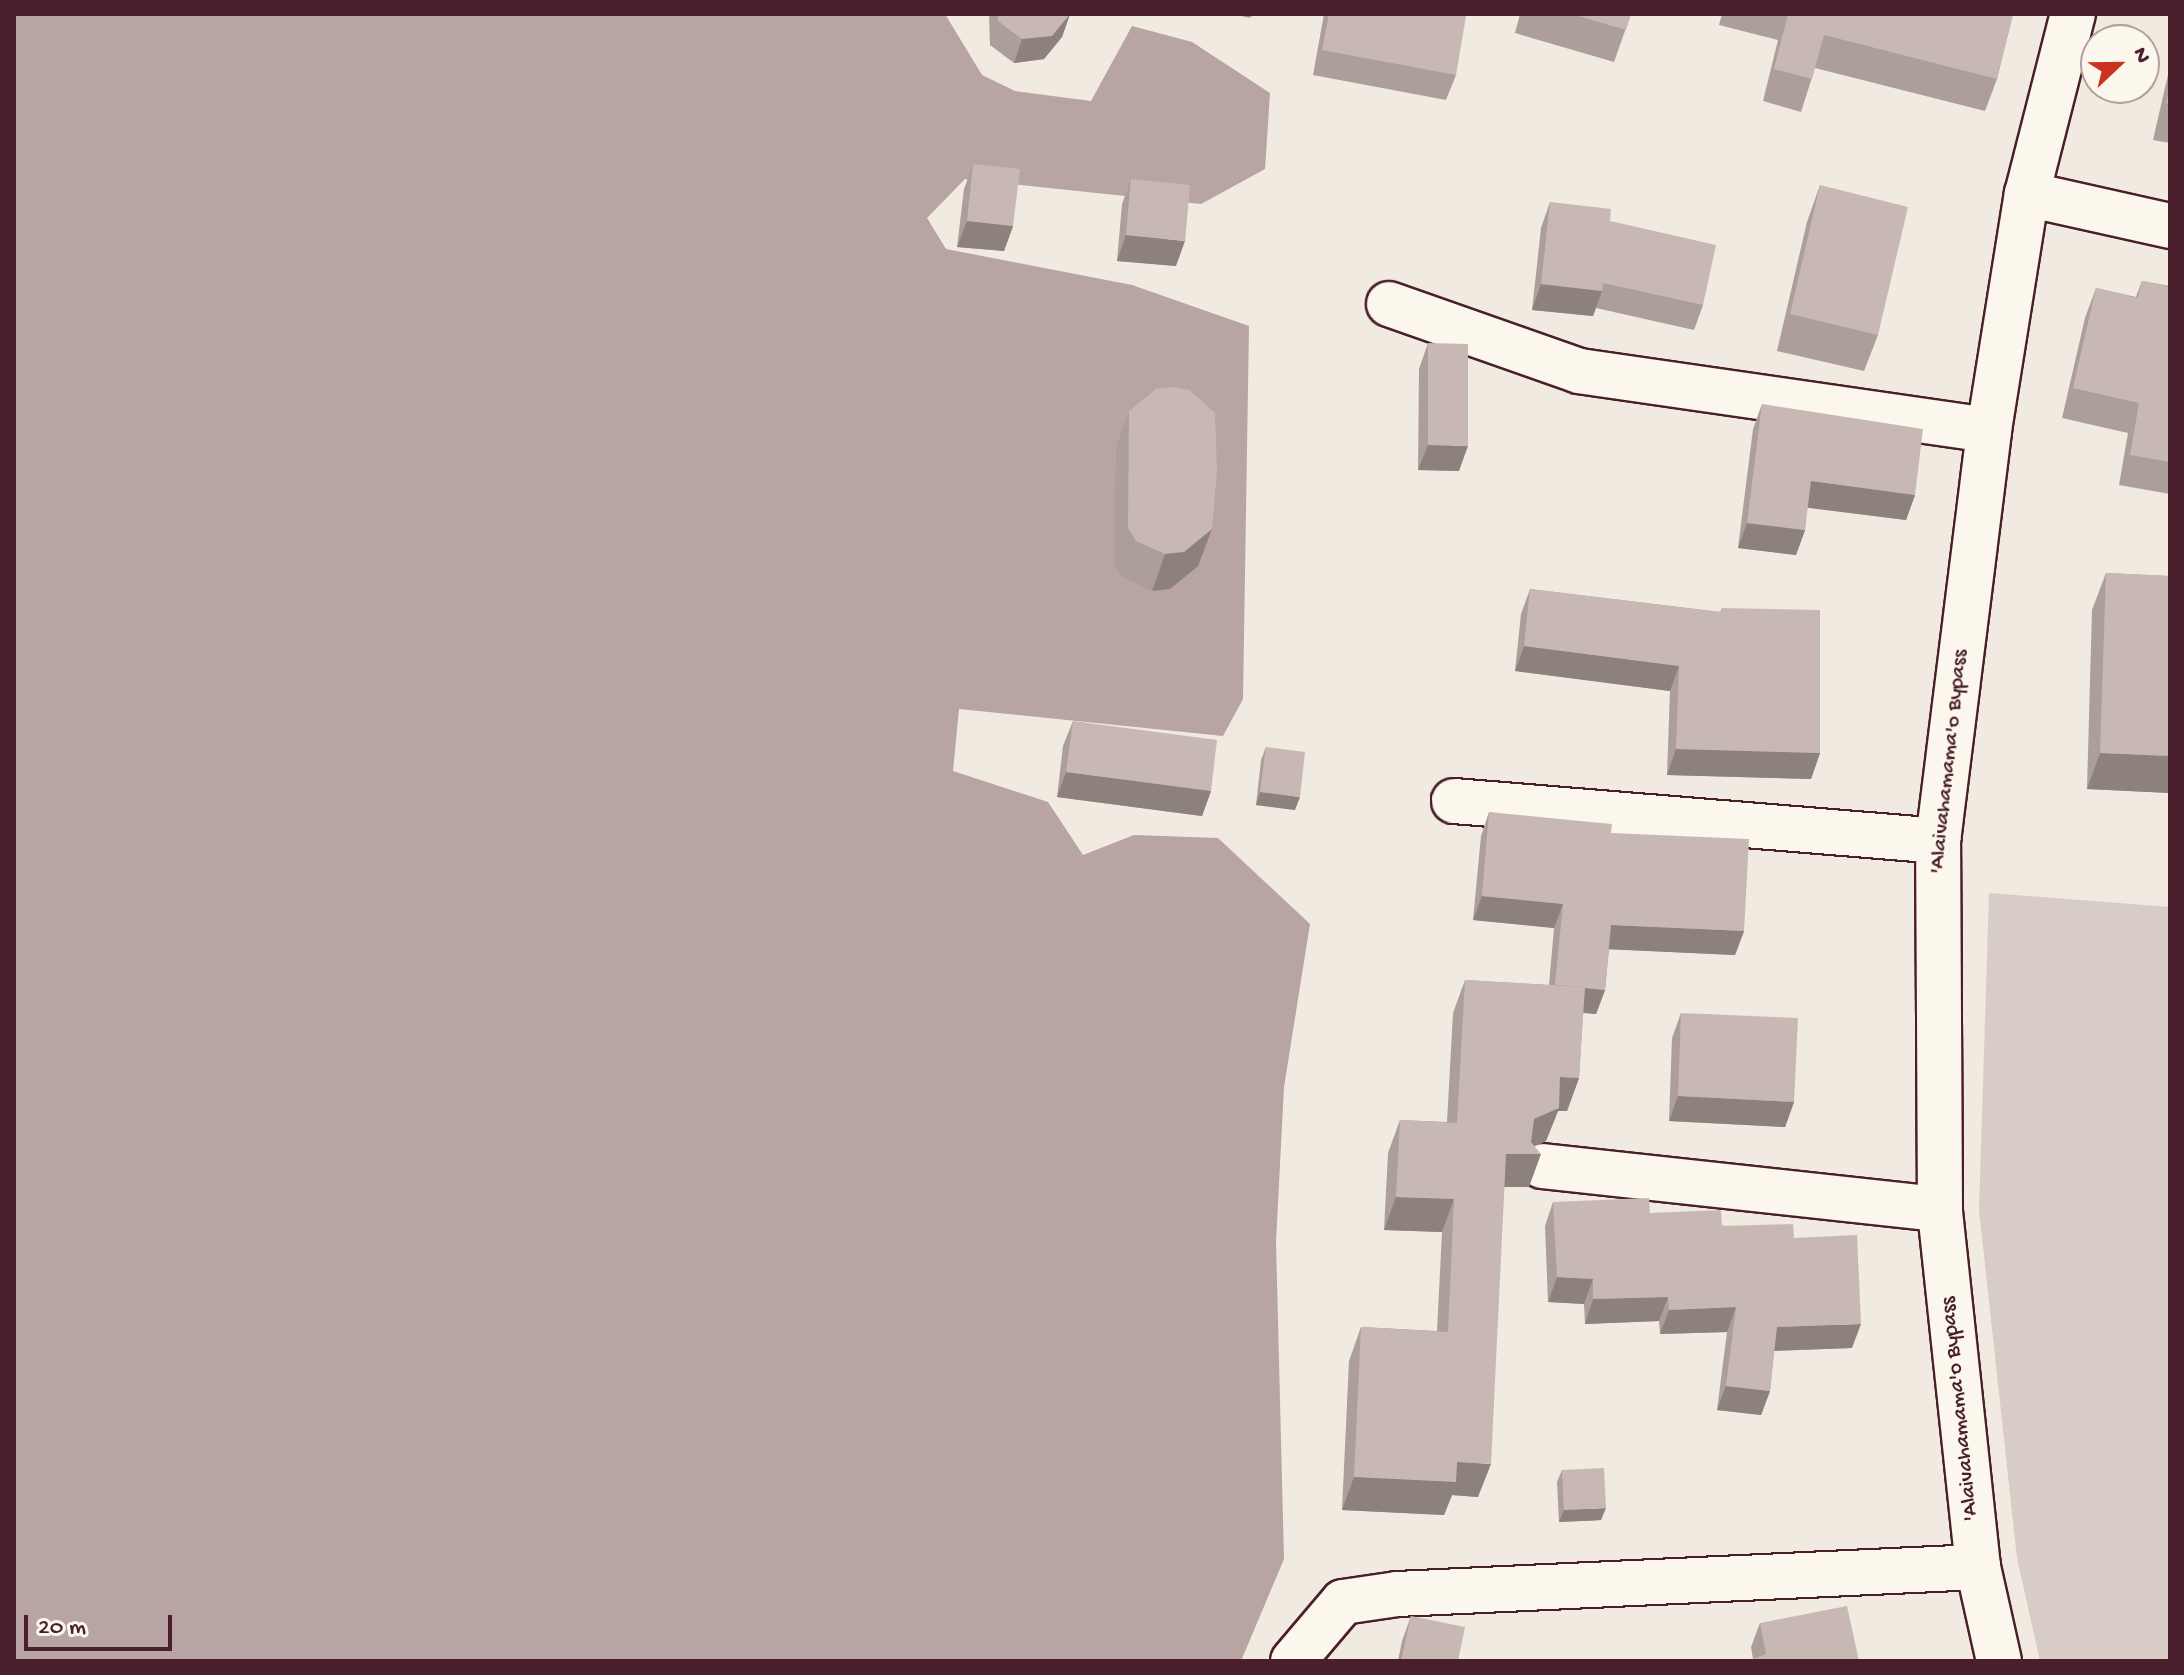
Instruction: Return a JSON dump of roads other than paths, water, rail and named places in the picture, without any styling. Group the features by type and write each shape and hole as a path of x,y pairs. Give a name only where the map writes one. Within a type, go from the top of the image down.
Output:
{"street":[{"name":"'Alaivahamama'o Bypass","path":"1999,1661 1978,1567 1940,1209 1938,841 1989,430 2027,194 2073,14"},
{"path":"2027,194 2170,226"},
{"path":"1389,304 1579,371 1989,430"},
{"path":"1454,801 1938,841"},
{"path":"1542,1166 1940,1209"},
{"path":"1293,1661 1343,1602 1397,1594 1978,1567"}]}
